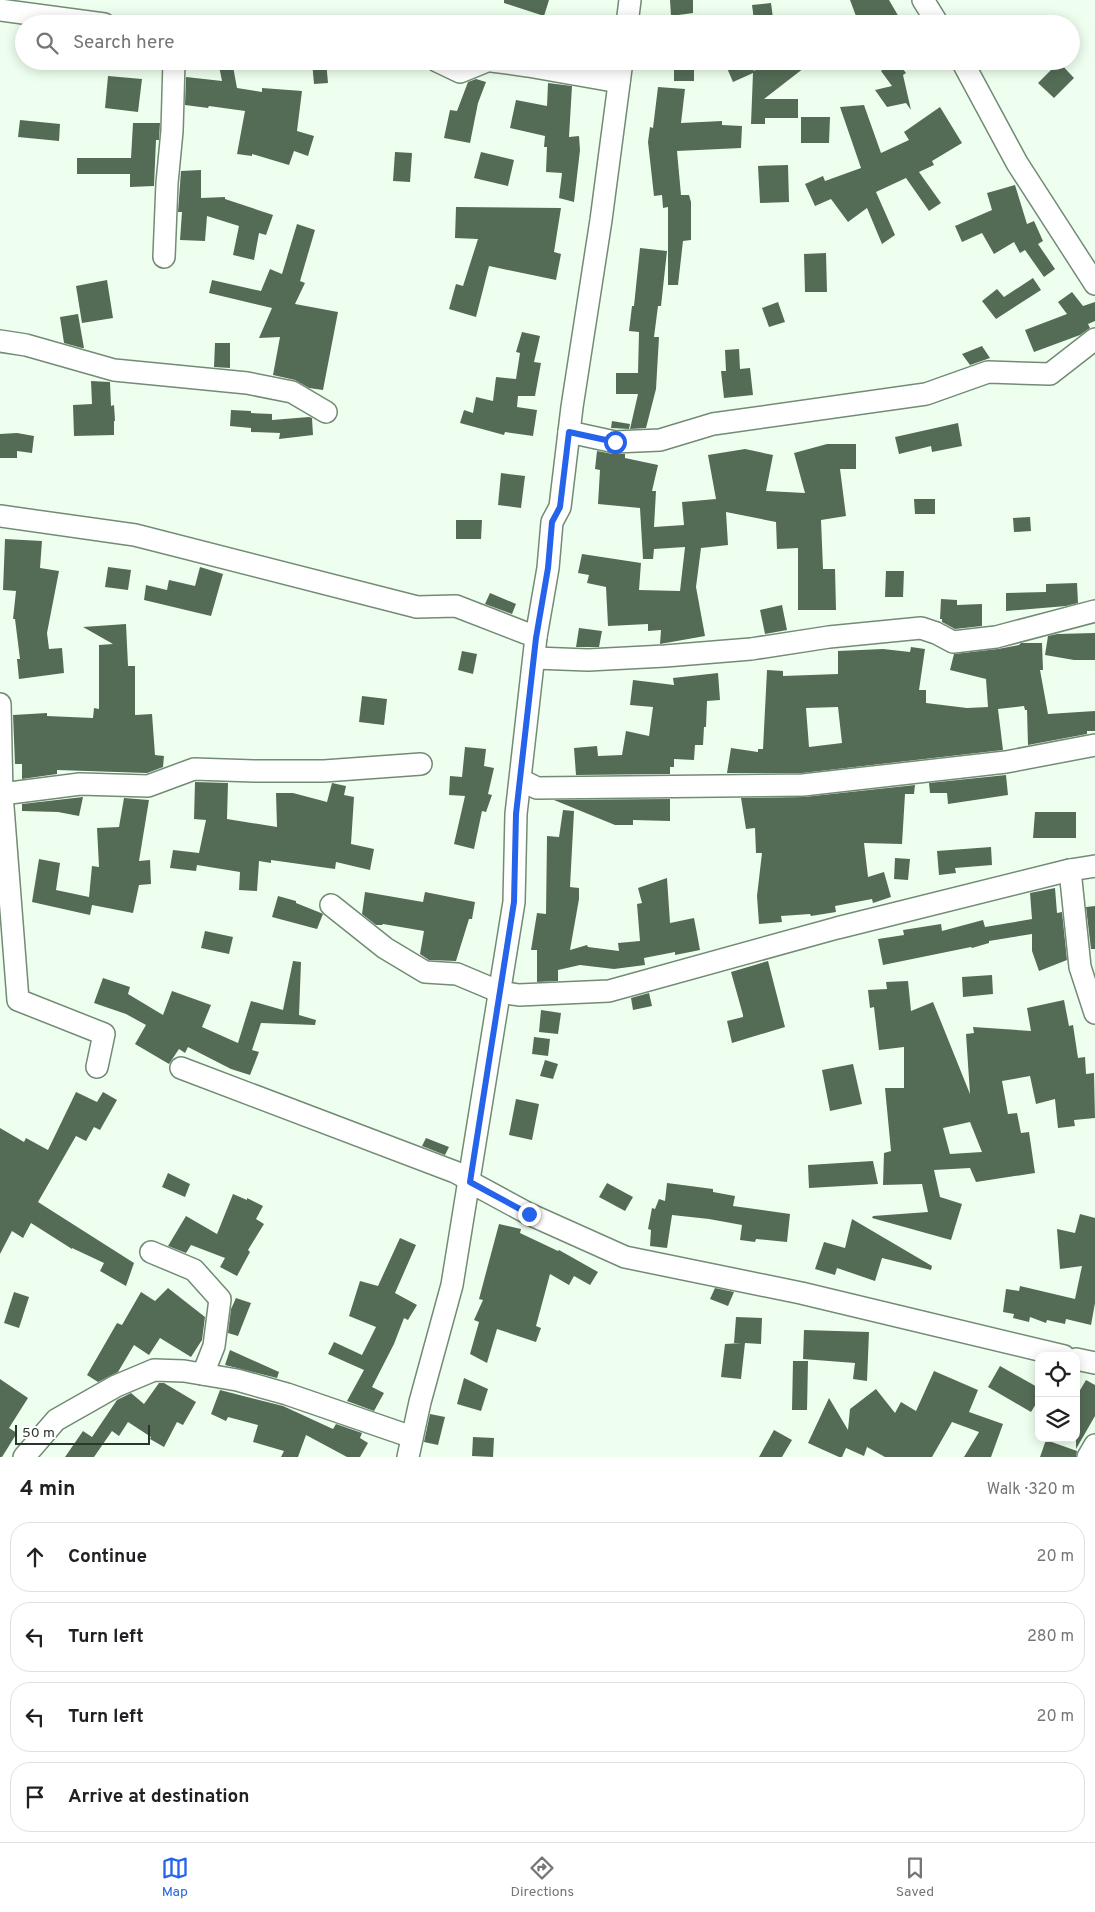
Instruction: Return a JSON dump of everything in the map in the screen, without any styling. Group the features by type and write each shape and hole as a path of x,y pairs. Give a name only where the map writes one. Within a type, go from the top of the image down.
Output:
{"street":[{"path":"628,15 630,0"},
{"path":"922,0 932,15"},
{"path":"0,10 37,15"},
{"path":"164,257 174,70"},
{"path":"24,1457 56,1420 116,1386 154,1370 184,1371 237,1380 287,1394 410,1447 420,1402 452,1285 514,902 516,814 535,648 548,568 552,522 560,507 620,72 589,70"},
{"path":"967,70 1017,163 1095,284"},
{"path":"569,432 615,442 660,440 713,424 926,394 988,372 1050,374 1095,338"},
{"path":"0,341 26,345 114,370 247,383 292,392 326,412"},
{"path":"0,516 135,535 417,606 456,606 535,648 588,660 751,649 829,637 921,628 953,642 996,637 1095,611"},
{"path":"0,704 2,794 18,1000 104,1034 97,1066"},
{"path":"521,780 536,788 803,785 1006,762 1095,745"},
{"path":"2,794 80,784 148,786 194,768 254,771 324,771 421,764"},
{"path":"331,905 385,948 426,972 457,974 500,992 519,995 609,990 837,928 1070,870 1095,866"},
{"path":"1070,870 1080,967 1095,1013"},
{"path":"180,1068 455,1172 529,1214 625,1257 801,1292 1048,1352"},
{"path":"152,1252 194,1270 220,1299 214,1346 203,1374"},
{"path":"1080,1360 1095,1363"},
{"path":"1088,1457 1095,1445"}],"building":[{"path":"504,0 549,0 544,15 504,3"},
{"path":"670,0 693,0 693,13 671,15"},
{"path":"850,0 889,0 898,15 856,15"},
{"path":"771,3 773,15 753,15 752,5"},
{"path":"220,70 234,70 237,88 262,92 262,88 302,91 297,131 314,136 308,156 294,151 289,165 252,154 252,156 237,154 245,111 185,105 186,77 222,81"},
{"path":"313,70 327,70 328,83 314,84"},
{"path":"674,70 694,70 694,81 674,81"},
{"path":"728,70 801,70 764,99 798,99 798,118 765,118 765,124 751,124 753,73 733,82"},
{"path":"904,70 906,73 903,75 911,110 906,103 887,107 875,90 892,86 881,71"},
{"path":"1051,70 1066,70 1074,78 1054,98 1038,83"},
{"path":"108,76 142,79 138,112 105,108"},
{"path":"476,79 486,82 478,103 470,143 444,138 450,110 457,111 468,82"},
{"path":"548,83 572,86 569,137 579,136 580,150 574,202 559,198 562,173 546,172 547,147 544,147 545,136 510,128 516,100 547,106"},
{"path":"658,87 685,89 681,123 722,121 722,125 742,126 741,148 677,151 681,195 689,195 691,202 691,240 683,241 678,285 668,285 668,207 663,208 662,195 654,196 648,142 650,127 653,128"},
{"path":"864,105 881,153 909,140 904,132 940,107 962,143 932,161 934,165 919,172 941,203 929,211 906,178 876,192 895,235 882,244 867,208 848,222 831,199 815,206 805,184 823,176 825,181 861,168 840,107"},
{"path":"801,117 830,117 829,143 801,143"},
{"path":"20,120 60,124 59,141 18,137"},
{"path":"133,123 160,123 159,140 156,140 154,186 130,187 130,174 77,174 77,158 131,158"},
{"path":"395,152 412,153 410,182 393,181"},
{"path":"481,152 514,160 508,186 474,178"},
{"path":"788,165 789,202 760,203 758,166"},
{"path":"201,170 201,198 225,197 225,199 273,215 266,235 259,233 254,260 233,255 239,226 207,216 205,241 180,240 182,212 178,212 181,171"},
{"path":"1015,185 1027,224 1034,221 1043,241 1038,244 1055,269 1044,277 1025,250 1020,253 1014,242 994,254 982,233 962,242 955,226 992,210 987,193"},
{"path":"456,207 561,208 554,252 561,254 556,280 489,266 476,317 449,309 456,284 463,286 478,239 455,238"},
{"path":"297,224 315,230 300,281 305,283 295,304 338,312 323,390 309,388 295,380 273,375 280,337 259,338 272,308 209,293 212,280 261,291 270,269 282,274"},
{"path":"640,248 667,251 661,306 658,306 654,337 659,337 656,389 646,428 630,429 638,394 616,394 616,373 638,373 639,332 629,331 632,306 634,306"},
{"path":"826,253 827,292 805,292 804,254"},
{"path":"1033,278 1041,290 996,319 982,301 997,289 1004,297"},
{"path":"107,280 113,318 82,323 76,286"},
{"path":"1072,292 1083,306 1095,302 1095,321 1088,324 1090,328 1080,335 1034,352 1025,330 1067,314 1058,302"},
{"path":"778,302 785,322 769,327 762,308"},
{"path":"78,314 84,348 64,343 60,317"},
{"path":"522,332 540,336 534,362 541,363 535,396 518,396 517,407 537,410 533,436 505,432 504,435 460,423 464,410 473,413 476,397 493,401 496,377 516,379 520,353 516,352"},
{"path":"215,343 230,343 230,368 214,367"},
{"path":"982,346 990,358 970,365 962,354"},
{"path":"739,349 740,369 750,368 753,395 724,398 721,371 726,371 725,350"},
{"path":"91,381 110,382 111,406 114,405 114,435 74,436 73,405 92,404"},
{"path":"231,410 272,414 272,420 309,417 312,418 313,435 279,439 280,433 251,432 251,428 230,426"},
{"path":"612,421 630,424 629,429 611,428"},
{"path":"958,423 962,446 932,452 931,446 899,454 895,437"},
{"path":"17,433 34,436 32,453 17,451 17,458 0,458 0,434"},
{"path":"827,444 856,444 856,469 840,469 846,516 821,520 823,569 835,569 836,610 798,610 798,548 777,549 776,522 726,512 728,545 701,548 696,587 705,636 660,644 661,630 648,631 648,624 608,626 606,587 587,583 589,575 578,573 582,554 641,563 639,590 680,591 685,547 654,549 653,559 643,559 640,508 598,504 600,470 595,469 597,451 625,454 625,458 658,465 652,491 656,491 654,527 684,525 682,502 716,499 708,455 745,449 773,455 766,491 805,493 794,453"},
{"path":"501,473 525,476 521,508 498,505"},
{"path":"914,499 935,499 935,514 915,514"},
{"path":"1030,517 1031,531 1014,532 1013,518"},
{"path":"456,520 482,520 481,539 456,539"},
{"path":"5,539 42,541 40,568 59,571 47,633 49,649 62,648 64,673 19,679 17,659 20,659 15,619 13,619 16,591 3,590"},
{"path":"108,567 131,570 128,590 105,587"},
{"path":"200,567 223,574 211,616 144,600 146,585 167,590 169,580 195,586"},
{"path":"886,571 904,571 903,597 885,597"},
{"path":"1077,583 1078,603 1066,606 1006,611 1006,593 1046,592 1046,584"},
{"path":"490,593 516,604 512,614 485,604"},
{"path":"941,599 957,600 957,605 982,604 982,626 955,629 942,622 942,619 940,619"},
{"path":"782,605 787,630 765,634 760,610"},
{"path":"126,624 128,666 135,666 135,715 152,714 155,755 164,756 163,767 147,773 57,770 57,774 22,779 22,764 15,764 13,715 47,713 47,716 93,718 94,708 99,709 99,645 113,644 83,627"},
{"path":"579,628 602,631 599,647 576,647"},
{"path":"1095,633 1095,660 1074,660 1045,655 1048,636"},
{"path":"1021,643 1042,643 1043,670 1040,670 1048,714 1095,711 1095,731 1087,731 1087,734 1028,745 1027,710 1025,710 1024,706 998,709 1003,750 802,773 727,773 731,748 758,752 758,749 763,749 767,670 783,671 783,676 838,674 838,651 883,649 910,652 911,647 925,649 919,690 926,690 926,703 967,708 988,707 986,679 950,670 954,654 1019,645","holes":["838,707 842,743 809,747 806,708"]},
{"path":"462,651 477,654 473,674 458,670"},
{"path":"718,673 720,700 707,701 703,745 695,745 694,760 674,759 674,767 670,767 670,774 576,775 574,748 597,746 598,756 622,755 626,731 649,736 653,707 630,705 633,680 674,685 673,678"},
{"path":"362,696 387,699 384,725 359,722"},
{"path":"465,747 486,749 484,766 494,768 488,794 492,795 486,812 482,811 474,849 454,844 465,796 449,795 450,776 462,777"},
{"path":"1006,775 1008,795 948,804 947,793 930,793 929,783"},
{"path":"195,782 228,783 227,819 277,827 276,793 293,793 327,802 332,783 346,786 344,795 354,797 351,844 374,849 370,870 336,862 335,869 271,860 271,863 259,861 257,891 239,890 240,872 197,865 196,871 170,868 173,850 199,853 206,820 194,819"},
{"path":"915,785 914,794 905,794 902,844 864,843 868,877 884,872 891,897 873,903 872,899 835,906 836,912 811,916 810,914 781,916 782,922 759,924 757,896 762,853 756,853 755,828 746,829 741,798 804,797"},
{"path":"83,797 79,816 58,812 22,811 22,804"},
{"path":"124,798 149,800 139,861 150,860 151,884 139,885 133,913 92,905 90,915 32,902 39,859 60,863 56,890 89,897 92,866 99,867 97,828 119,827"},
{"path":"670,799 670,821 633,820 633,825 615,825 554,800"},
{"path":"563,810 574,811 570,887 579,888 579,899 570,950 587,945 588,947 619,951 618,943 640,941 637,904 642,903 638,888 667,878 670,923 694,918 700,950 675,955 675,952 644,958 645,965 614,969 580,965 558,970 558,981 537,982 537,950 531,950 537,913 546,914 547,836 559,837"},
{"path":"1035,812 1076,812 1076,838 1033,838"},
{"path":"991,847 992,865 955,868 956,873 939,875 937,851"},
{"path":"895,858 910,859 908,880 894,879"},
{"path":"1055,888 1057,913 1062,912 1067,960 1039,971 1032,951 1032,934 989,941 989,943 972,948 883,965 878,939 904,935 903,930 941,924 942,931 983,920 985,927 1032,919 1030,893"},
{"path":"365,892 423,902 425,892 475,902 472,919 469,919 456,961 429,960 420,954 424,931 383,924 376,925 362,914"},
{"path":"278,896 296,901 296,903 323,914 317,929 272,917"},
{"path":"1095,906 1095,949 1091,949 1086,907"},
{"path":"205,931 233,937 229,954 201,948"},
{"path":"293,961 301,962 299,1015 316,1020 315,1025 261,1023 252,1050 259,1052 250,1075 231,1069 188,1047 185,1053 179,1049 169,1064 135,1044 146,1025 126,1014 94,1003 103,978 130,987 128,994 163,1015 172,991 211,1005 202,1027 238,1043 251,1001 283,1010"},
{"path":"768,961 785,1027 732,1043 727,1021 743,1017 743,1015 731,972"},
{"path":"992,975 993,994 963,997 962,977"},
{"path":"908,981 911,1011 933,1002 970,1094 966,1034 974,1033 973,1027 1031,1031 1027,1008 1064,1000 1069,1026 1073,1025 1078,1058 1085,1057 1086,1074 1094,1073 1095,1118 1074,1120 1075,1126 1058,1128 1055,1099 1036,1104 1030,1076 1002,1081 1008,1114 1017,1113 1021,1133 1029,1132 1035,1173 976,1182 970,1168 934,1170 940,1197 962,1204 951,1240 872,1218 873,1216 928,1212 922,1184 883,1185 884,1153 891,1151 885,1088 904,1088 904,1047 879,1050 874,1007 870,1008 868,990 887,989 886,982","holes":["970,1122 982,1152 950,1154 943,1128"]},
{"path":"649,993 652,1006 633,1010 631,998"},
{"path":"541,1010 561,1013 558,1034 539,1032"},
{"path":"534,1037 550,1039 548,1056 532,1054"},
{"path":"545,1060 558,1064 553,1079 540,1076"},
{"path":"853,1064 862,1104 830,1111 822,1070"},
{"path":"76,1092 97,1102 103,1092 117,1100 100,1130 94,1127 86,1141 76,1136 38,1202 134,1263 126,1286 100,1271 104,1263 72,1249 31,1223 23,1238 12,1231 0,1254 0,1128 24,1142 26,1138 48,1150"},
{"path":"516,1099 539,1104 532,1140 509,1135"},
{"path":"426,1138 449,1147 445,1155 422,1146"},
{"path":"873,1161 878,1184 809,1188 808,1165"},
{"path":"168,1173 190,1184 185,1197 162,1187"},
{"path":"607,1183 633,1197 625,1211 599,1197"},
{"path":"667,1183 713,1189 713,1192 735,1196 733,1206 790,1214 787,1242 756,1239 755,1242 740,1240 742,1225 672,1215 667,1248 650,1246 651,1230 648,1229 652,1208 655,1209 659,1199 665,1201"},
{"path":"233,1194 263,1206 256,1219 264,1224 248,1250 250,1252 237,1276 220,1267 225,1258 191,1245 186,1253 168,1246 186,1216 217,1234"},
{"path":"1080,1214 1095,1218 1095,1303 1091,1325 1066,1319 1065,1324 1047,1320 1046,1323 1030,1317 1029,1322 1013,1318 1014,1314 1003,1312 1006,1289 1019,1291 1020,1286 1075,1299 1082,1266 1060,1269 1057,1229 1075,1233"},
{"path":"852,1219 932,1266 931,1270 882,1258 875,1281 837,1268 835,1275 815,1269 824,1242 845,1248"},
{"path":"499,1224 521,1229 520,1233 559,1250 598,1272 590,1285 574,1276 569,1285 550,1274 536,1326 541,1328 536,1342 497,1329 487,1363 470,1354 479,1322 474,1320 483,1300 479,1299"},
{"path":"400,1238 416,1245 395,1293 417,1305 408,1320 404,1318 394,1344 372,1387 384,1393 374,1411 347,1401 364,1370 328,1354 334,1342 362,1355 376,1327 349,1316 360,1281 378,1286"},
{"path":"168,1288 205,1317 202,1340 191,1357 160,1338 149,1355 134,1345 118,1372 98,1382 87,1375 117,1323 122,1325 141,1292 155,1301"},
{"path":"715,1288 734,1292 728,1306 710,1299"},
{"path":"14,1292 29,1297 19,1328 4,1323"},
{"path":"236,1298 251,1303 238,1336 228,1333 231,1309"},
{"path":"736,1317 762,1318 761,1344 745,1343 741,1379 721,1377 725,1344 742,1343 734,1343"},
{"path":"804,1330 869,1332 867,1381 853,1379 855,1363 803,1359"},
{"path":"230,1350 279,1372 277,1378 225,1365"},
{"path":"793,1361 808,1361 807,1410 792,1410"},
{"path":"1000,1366 1035,1386 1035,1406 1031,1412 988,1387"},
{"path":"934,1371 978,1390 969,1412 1003,1424 991,1457 964,1457 979,1432 952,1422 932,1457 885,1457 867,1447 864,1456 846,1448 842,1457 839,1457 808,1443 829,1398 848,1430 850,1409 876,1389 895,1413 901,1402 916,1411"},
{"path":"464,1378 488,1389 481,1411 457,1404"},
{"path":"0,1379 28,1398 9,1428 17,1433 2,1457 0,1457"},
{"path":"1086,1380 1095,1385 1095,1416 1076,1449 1076,1442 1080,1442 1080,1390"},
{"path":"159,1383 164,1383 196,1402 183,1425 177,1422 164,1447 128,1422 119,1436 112,1431 94,1457 65,1457 83,1431 92,1437 117,1400 131,1393 144,1404"},
{"path":"220,1390 283,1406 333,1429 336,1424 362,1433 360,1438 368,1443 360,1457 347,1457 306,1435 298,1457 281,1457 284,1451 253,1442 258,1425 228,1417 226,1421 211,1414"},
{"path":"430,1414 445,1417 438,1445 424,1442"},
{"path":"774,1430 792,1440 782,1457 759,1457"},
{"path":"473,1437 494,1438 493,1457 472,1456"},
{"path":"1045,1442 1052,1442 1077,1451 1076,1457 1040,1457"}],"route":[{"path":"529,1214 470,1182 514,902 516,814 536,638 548,568 552,522 560,507 569,432 615,442"}]}
